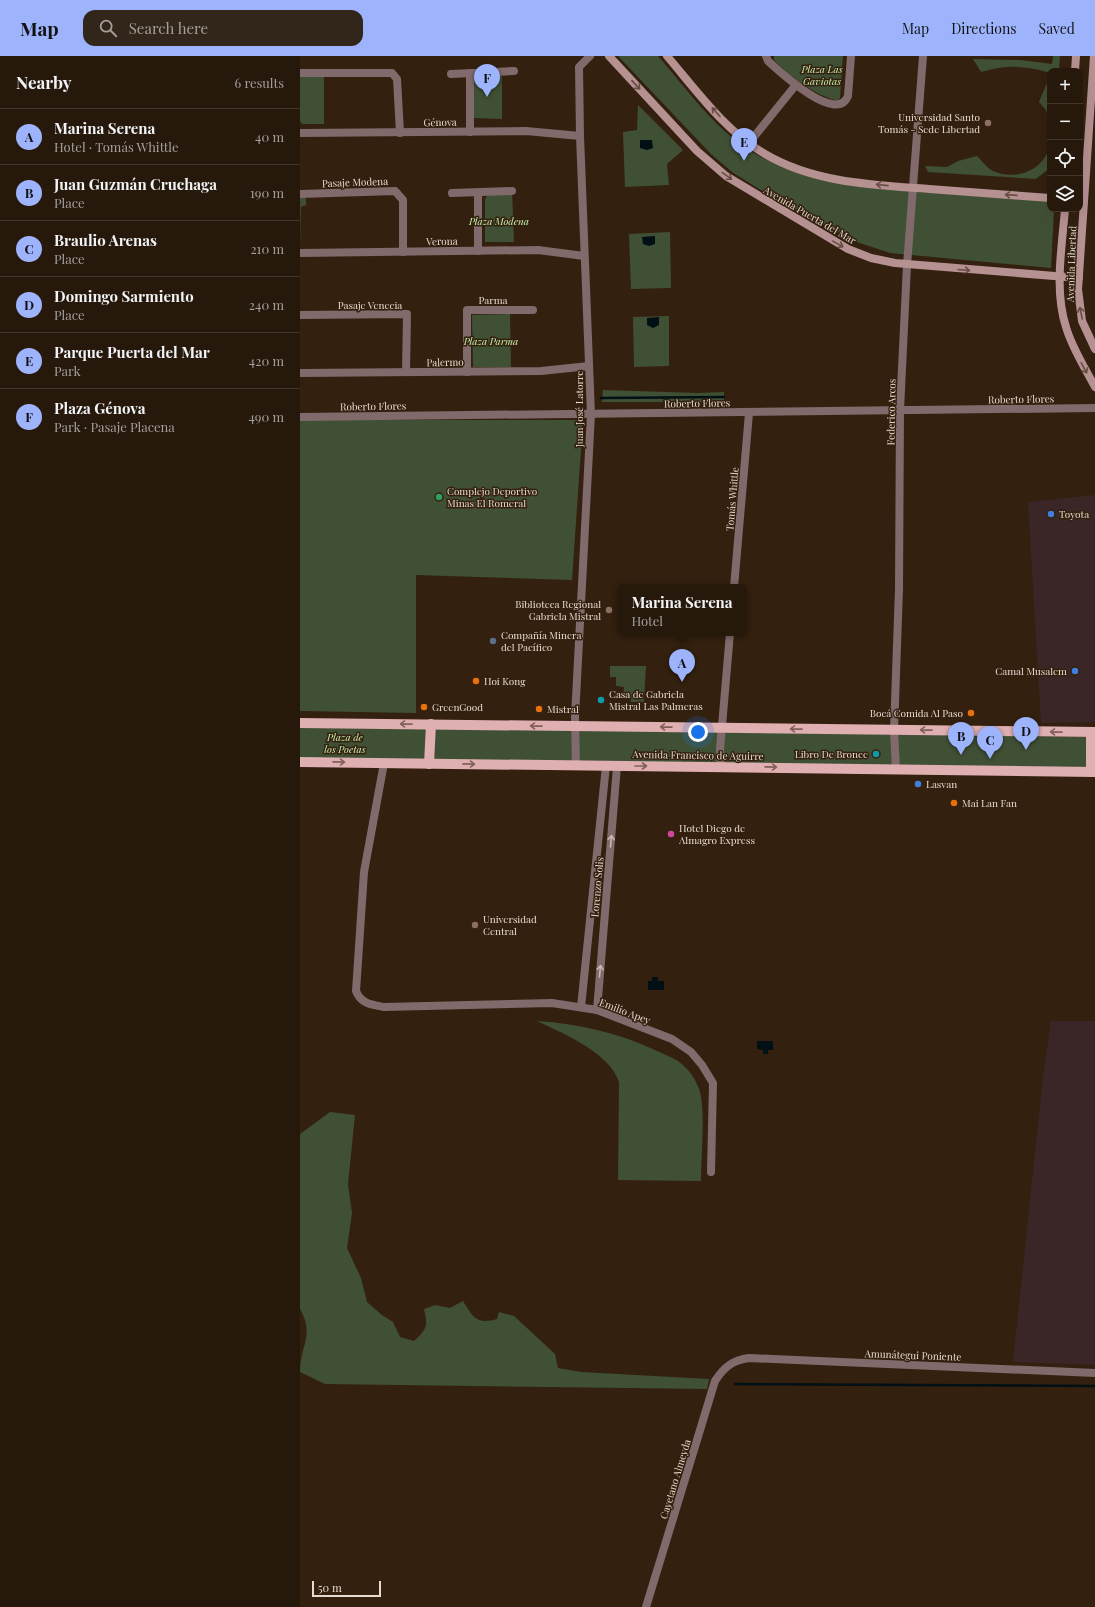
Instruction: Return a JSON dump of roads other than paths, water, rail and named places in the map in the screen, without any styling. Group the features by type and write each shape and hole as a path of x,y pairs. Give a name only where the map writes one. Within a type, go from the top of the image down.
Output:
{"main road":[{"path":"300,723 1093,732 1093,772"},
{"path":"429,764 431,724"},
{"name":"Avenida Francisco de Aguirre","path":"300,762 576,766 721,766 1093,772"}],"street":[{"name":"Juan José Latorre","path":"576,766 575,726 591,414 584,256 579,67 590,56"},
{"name":"Avenida Puerta del Mar","path":"609,56 697,151 726,176 848,249 883,261 907,265 1079,278"},
{"path":"666,56 728,126 764,154 789,166 812,174 846,180 914,188 1047,198"},
{"path":"766,56 768,61 795,86 820,100 836,104 843,103 848,96 851,56"},
{"name":"Federico Arcos","path":"896,770 894,730 899,589 900,410 907,265 923,56"},
{"path":"1075,68 1076,56"},
{"name":"Avenida Libertad","path":"1083,188 1094,56"},
{"path":"451,74 514,71"},
{"path":"300,73 392,73 396,76 398,81 400,133"},
{"path":"470,73 470,132"},
{"path":"750,143 795,86"},
{"name":"Génova","path":"300,133 526,131 580,136"},
{"name":"Pasaje Modena","path":"300,194 395,191 400,194 403,200 403,252"},
{"path":"452,193 512,191"},
{"path":"478,193 478,251"},
{"name":"Avenida Libertad","path":"1065,212 1060,301 1069,338 1095,387"},
{"name":"Avenida Libertad","path":"1082,212 1079,278 1080,310 1086,332 1095,349"},
{"name":"Verona","path":"300,254 538,250 584,256"},
{"name":"Parma","path":"467,372 467,310 533,310"},
{"name":"Pasaje Venecia","path":"300,316 407,314 406,372"},
{"name":"Palermo","path":"300,373 542,371 589,366"},
{"name":"Roberto Flores","path":"300,417 1095,408"},
{"name":"Tomás Whittle","path":"734,584 749,413"},
{"path":"721,766 722,728 730,636"},
{"name":"Emilio Apey","path":"384,763 364,872 356,991 358,997 364,1001 384,1007 552,1003 597,1010 672,1040 690,1052 702,1065 713,1083 712,1172"},
{"name":"Lorenzo Solis","path":"581,1007 606,766"},
{"name":"Lorenzo Solis","path":"597,1010 617,766"},
{"name":"Amunátegui Poniente","path":"731,1362 749,1358 1095,1373"},
{"name":"Cayetano Almeyda","path":"646,1607 715,1381 721,1372 731,1362"}],"waterway":[{"path":"601,398 724,397"},
{"path":"735,1384 1095,1386"}],"place":[{"name":"Plaza Génova","path":"487,97"},
{"name":"Universidad Santo Tomás - Sede Libertad","path":"988,123"},
{"name":"Parque Puerta del Mar","path":"744,161"},
{"name":"Complejo Deportivo Minas El Romeral","path":"439,497"},
{"name":"Toyota","path":"1051,514"},
{"name":"Biblioteca Regional Gabriela Mistral","path":"609,610"},
{"name":"Compañía Minera del Pacífico","path":"493,641"},
{"name":"Camal Musalem","path":"1075,671"},
{"name":"Hoi Kong","path":"476,681"},
{"name":"Marina Serena","path":"682,682"},
{"name":"Casa de Gabriela Mistral Las Palmeras","path":"601,700"},
{"name":"GreenGood","path":"424,707"},
{"name":"Mistral","path":"539,709"},
{"name":"Bocá Comida Al Paso","path":"971,713"},
{"name":"Domingo Sarmiento","path":"1026,750"},
{"name":"Libro De Bronce","path":"876,754"},
{"name":"Juan Guzmán Cruchaga","path":"961,755"},
{"name":"Braulio Arenas","path":"990,759"},
{"name":"Lasvan","path":"918,784"},
{"name":"Mai Lan Fan","path":"954,803"},
{"name":"Hotel Diego de Almagro Express","path":"671,834"},
{"name":"Universidad Central","path":"475,925"}],"park label":[{"name":"Plaza Las Gaviotas","path":"822,74"},
{"name":"Plaza Modena","path":"499,221"},
{"name":"Plaza Parma","path":"491,341"},
{"name":"Plaza de los Poetas","path":"345,742"}]}
